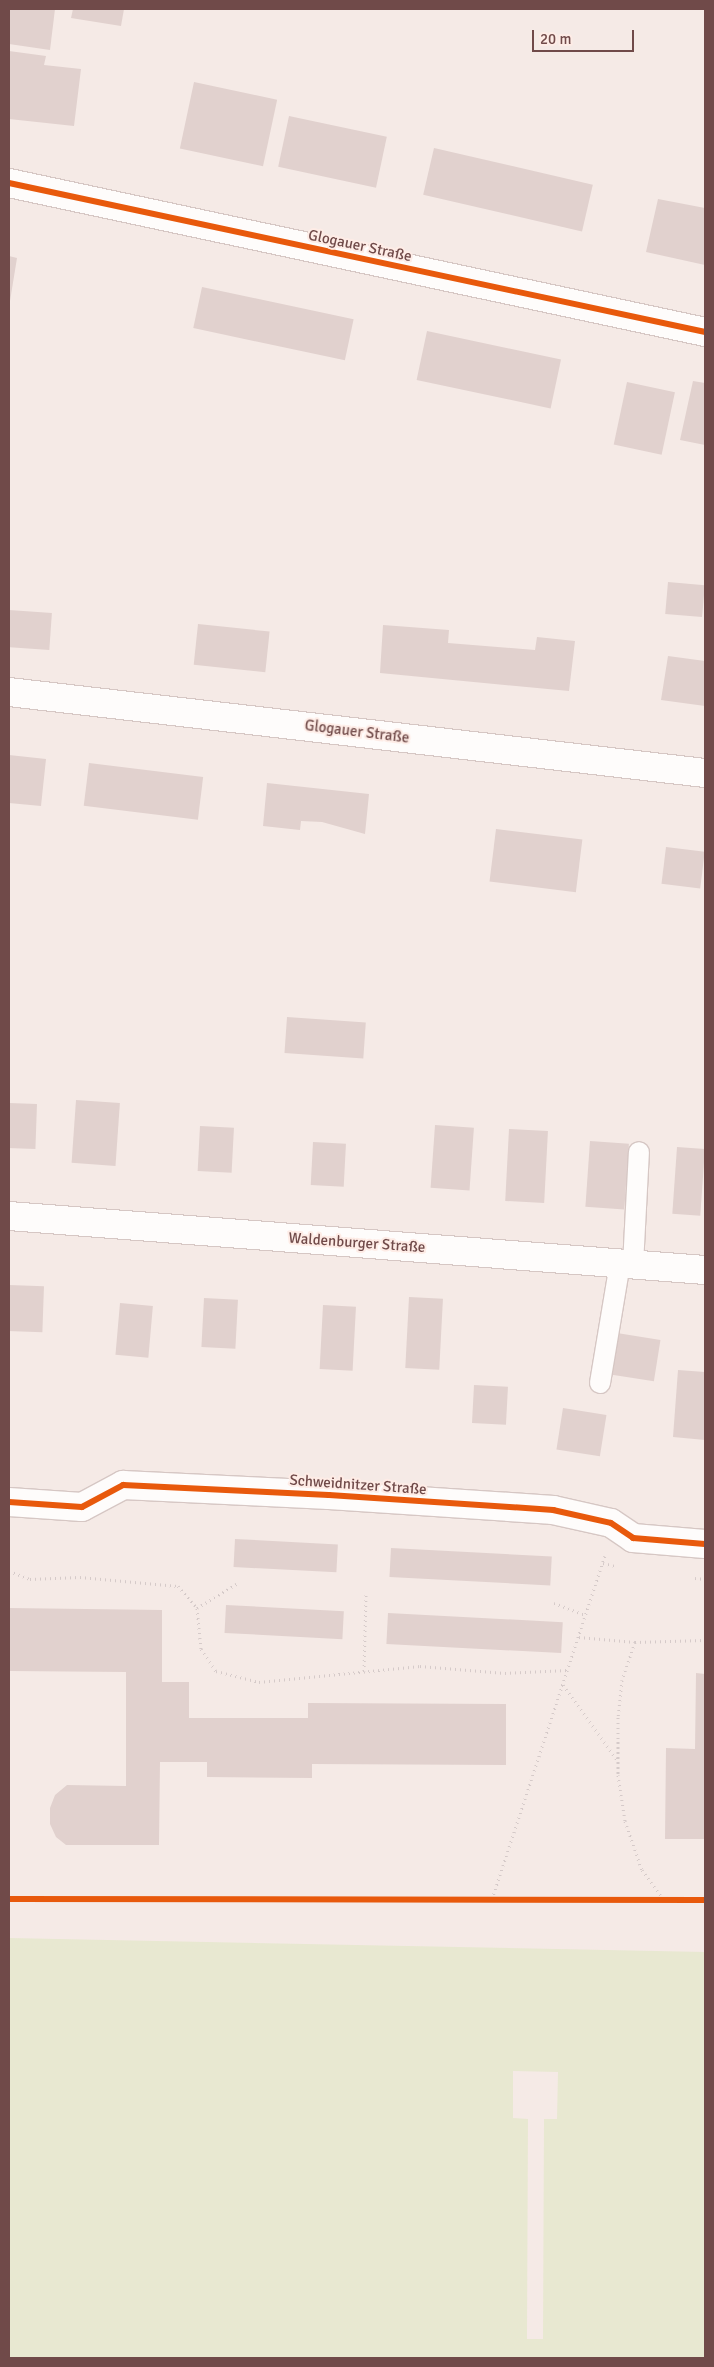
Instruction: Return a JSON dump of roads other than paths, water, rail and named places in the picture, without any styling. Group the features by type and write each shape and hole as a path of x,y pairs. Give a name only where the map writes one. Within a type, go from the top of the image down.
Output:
{"street":[{"name":"Glogauer Straße","path":"9,184 705,332"},
{"name":"Glogauer Straße","path":"9,692 705,773"},
{"name":"Waldenburger Straße","path":"9,1216 705,1270"},
{"name":"Schweidnitzer Straße","path":"9,1502 82,1507 123,1485 329,1495 553,1510 611,1523 633,1538 705,1544"}],"lane":[{"path":"600,1384 626,1264 639,1152"}]}
